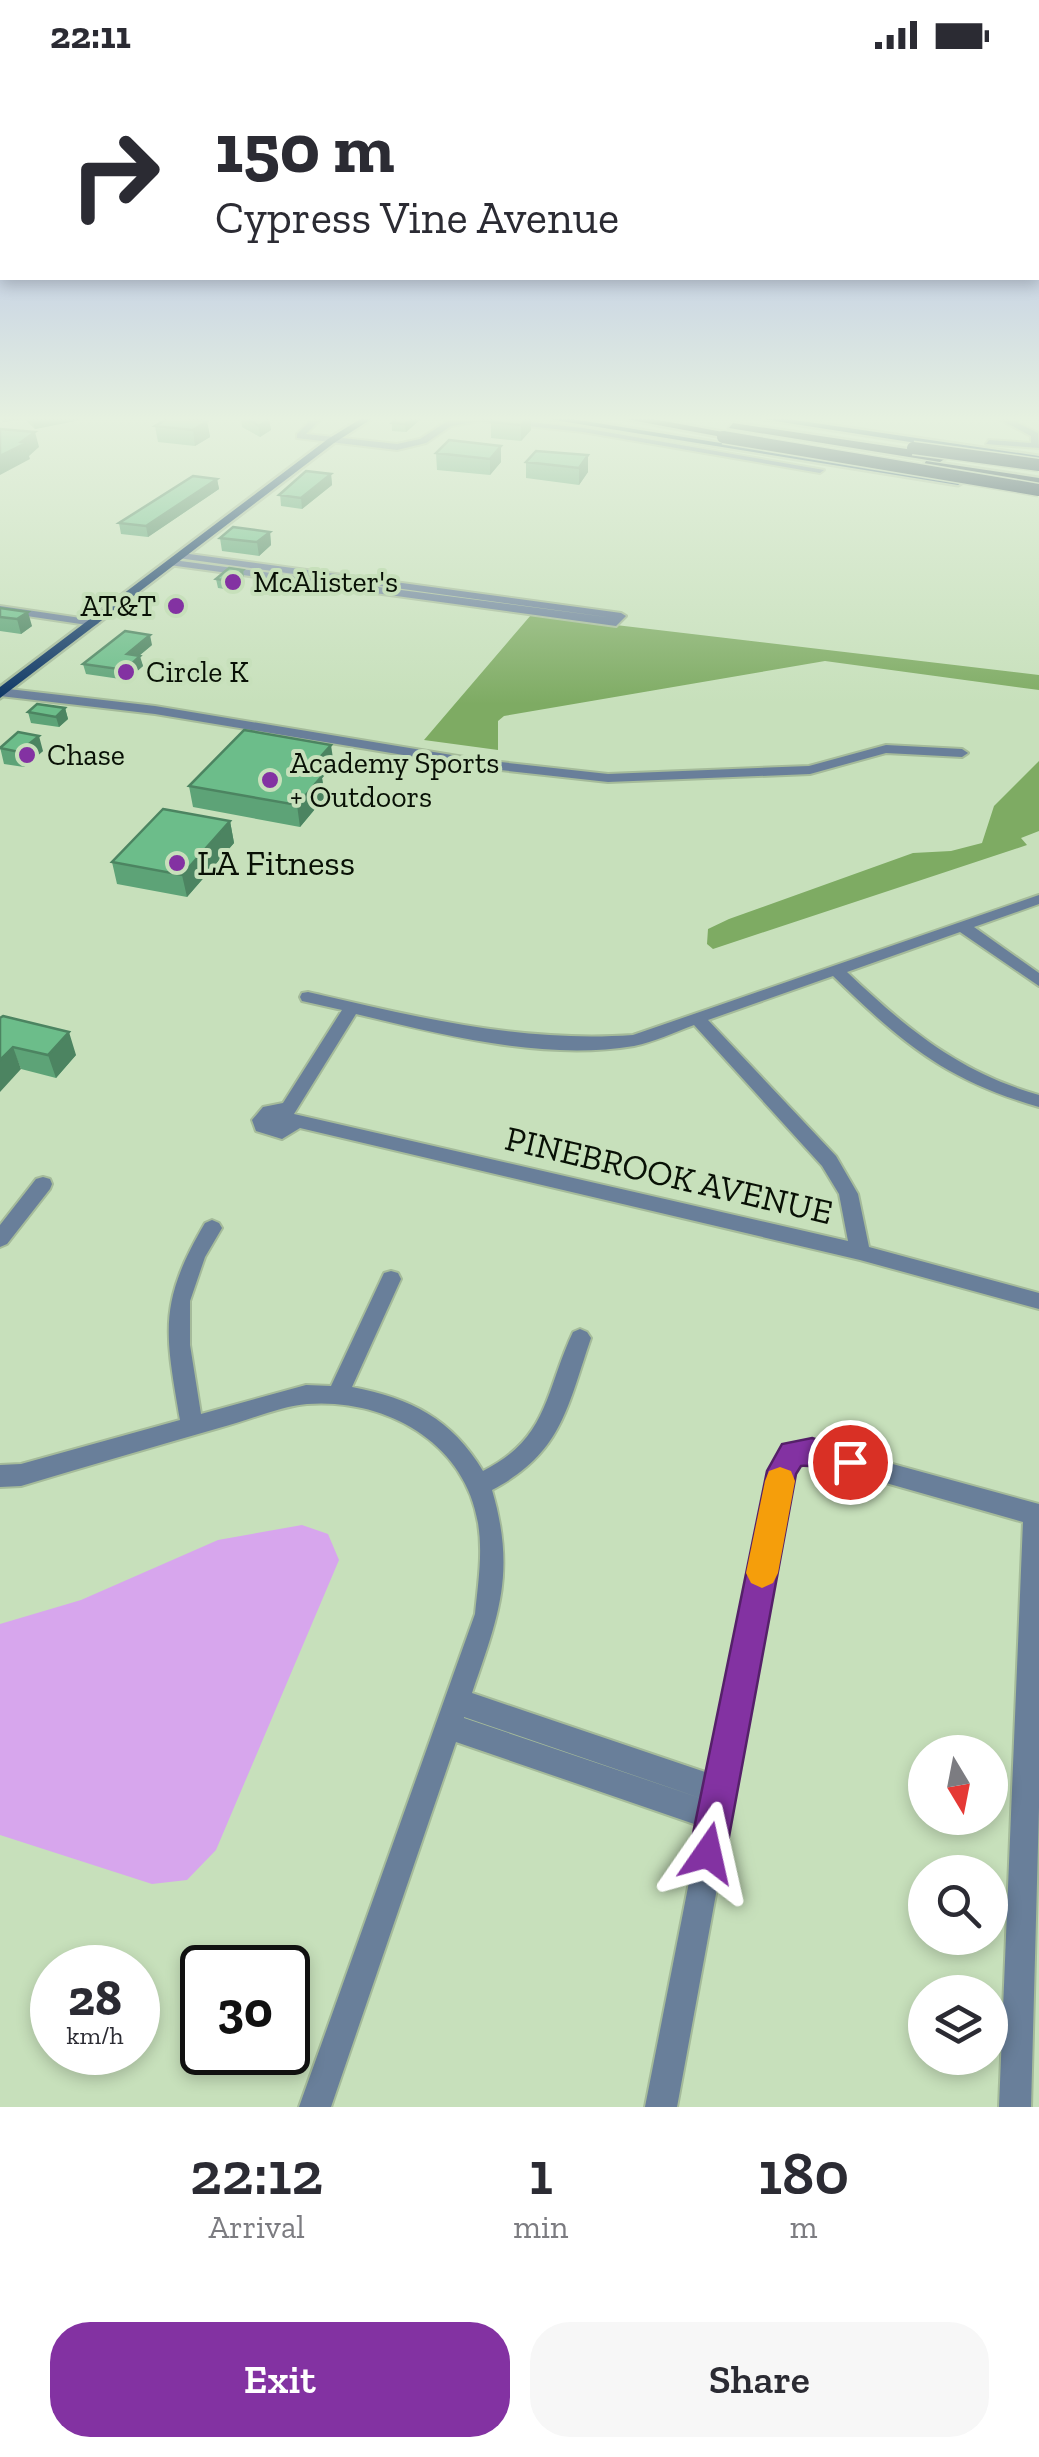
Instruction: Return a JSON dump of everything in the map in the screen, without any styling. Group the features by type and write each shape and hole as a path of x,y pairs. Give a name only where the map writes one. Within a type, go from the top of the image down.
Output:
{"main road":[{"path":"3,689 239,513"}],"street":[{"path":"178,560 621,616 616,623 178,560"},
{"path":"0,609 94,623"},
{"path":"3,689 482,764 524,766 599,778 810,770 886,748 962,753"},
{"path":"308,997 526,1043 587,1046 634,1040 699,1021 835,969 1039,899"},
{"path":"960,925 1039,981"},
{"path":"835,969 931,1056 969,1080 1039,1102"},
{"name":"PINEBROOK AVENUE","path":"352,1007 289,1117 860,1252 1039,1302"},
{"path":"699,1021 829,1160 848,1194 860,1252"},
{"path":"0,1239 43,1184"},
{"path":"192,1424 176,1320 189,1264 212,1228"},
{"path":"339,1393 390,1278"},
{"path":"480,1484 509,1472 543,1443 580,1338"},
{"path":"0,1476 20,1476 306,1394 339,1393 397,1406 423,1420 446,1437 480,1484 495,1540 495,1574 487,1614 315,2107"},
{"path":"660,2107 782,1471 792,1453 812,1452 1037,1515 1014,2107"},
{"path":"452,1714 717,1804"}],"green space":[{"path":"531,615 1039,675 1039,690 825,661 504,716 498,721 498,750 424,740"},
{"path":"1039,761 1039,831 1021,838 1027,845 713,949 707,944 708,929 729,919 913,853 951,851 982,843 994,806"}],"shaded area":[{"path":"302,1525 328,1534 339,1560 216,1850 187,1880 152,1884 0,1835 0,1624 81,1600 218,1540"}],"building":[{"path":"135,513 166,513 146,526 119,523"},
{"path":"233,527 270,532 257,542 220,538"},
{"path":"229,568 243,570 230,581 216,579"},
{"path":"0,608 28,612 17,619 0,617"},
{"path":"125,631 150,635 127,654 140,656 125,670 83,664"},
{"path":"37,704 65,708 56,717 28,712"},
{"path":"244,730 331,745 306,773 322,776 297,805 189,786"},
{"path":"18,732 39,736 19,752 0,748"},
{"path":"163,809 230,821 182,875 112,862"},
{"path":"3,1016 69,1032 48,1055 13,1047 0,1060"}],"slow traffic":[{"path":"762,1573 780,1481"}],"place":[{"name":"McAlister's","path":"233,582"},
{"name":"AT&T","path":"176,606"},
{"name":"Circle K","path":"126,672"},
{"name":"Chase","path":"27,755"},
{"name":"Academy Sports + Outdoors","path":"270,780"},
{"name":"LA Fitness","path":"177,863"}],"route":[{"path":"708,1853 782,1471 792,1453 812,1452 850,1462"}]}
